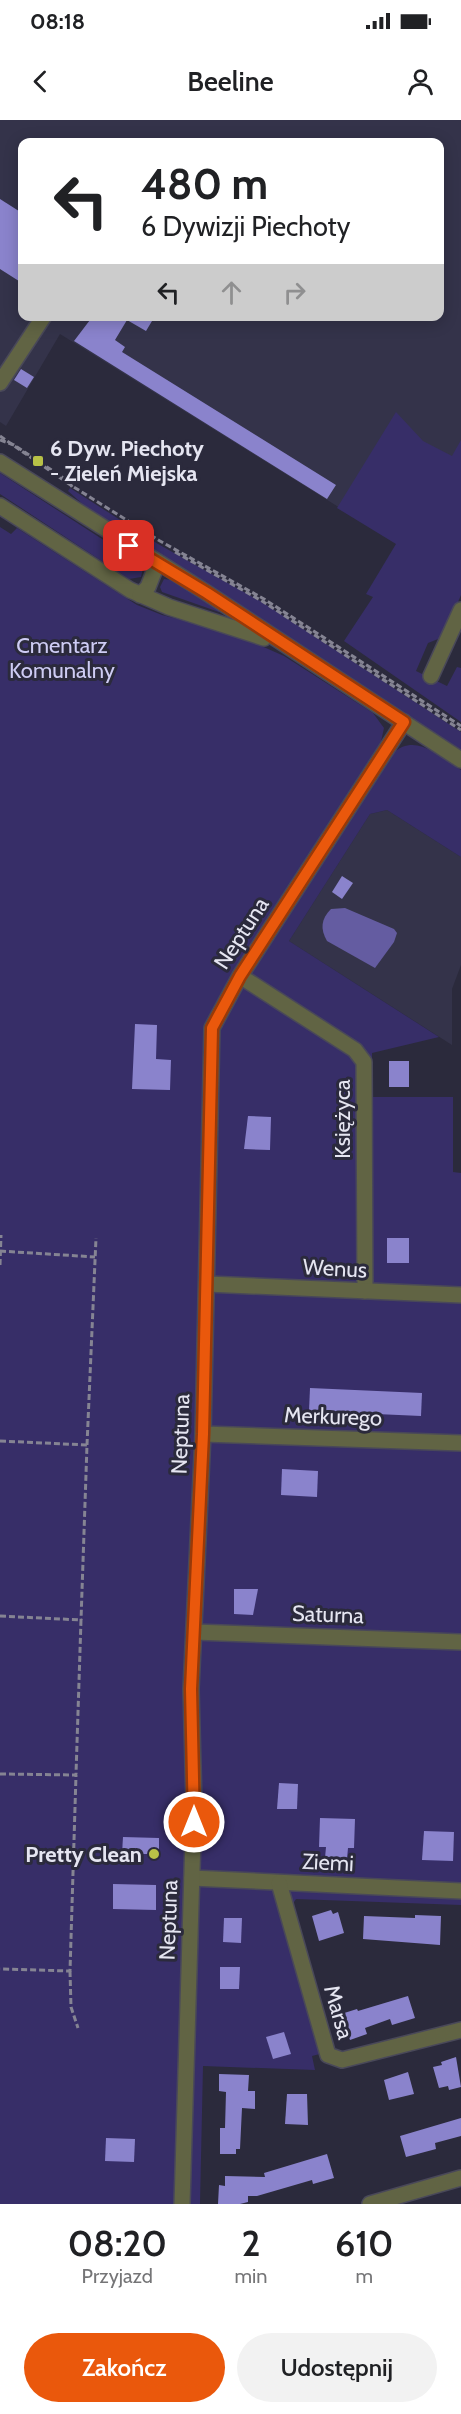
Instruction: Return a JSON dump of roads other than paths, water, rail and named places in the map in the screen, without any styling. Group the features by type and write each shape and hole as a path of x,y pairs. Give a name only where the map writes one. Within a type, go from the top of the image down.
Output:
{"street":[{"path":"0,383 41,321"},
{"path":"0,462 157,564 207,593 461,760"},
{"path":"0,506 140,595 284,645"},
{"path":"140,595 148,587 157,564"},
{"path":"431,676 461,610"},
{"name":"Neptuna","path":"182,2204 194,1804 191,1689 203,1434 211,1036 220,1009 240,976 404,722"},
{"name":"Księżyca","path":"240,976 355,1050 364,1062 365,1292"},
{"name":"Wenus","path":"207,1284 461,1295"},
{"name":"Merkurego","path":"203,1434 461,1443"},
{"name":"Saturna","path":"194,1632 461,1642"},
{"name":"Ziemi","path":"192,1878 461,1891"},
{"name":"Marsa","path":"279,1883 328,2055 342,2060 461,2030"},
{"path":"370,2204 461,2178"}],"place":[{"name":"6 Dyw. Piechoty - Zieleń Miejska","path":"38,461"},
{"name":"Pretty Clean","path":"154,1854"}],"park label":[{"name":"Cmentarz Komunalny","path":"62,658"}]}
